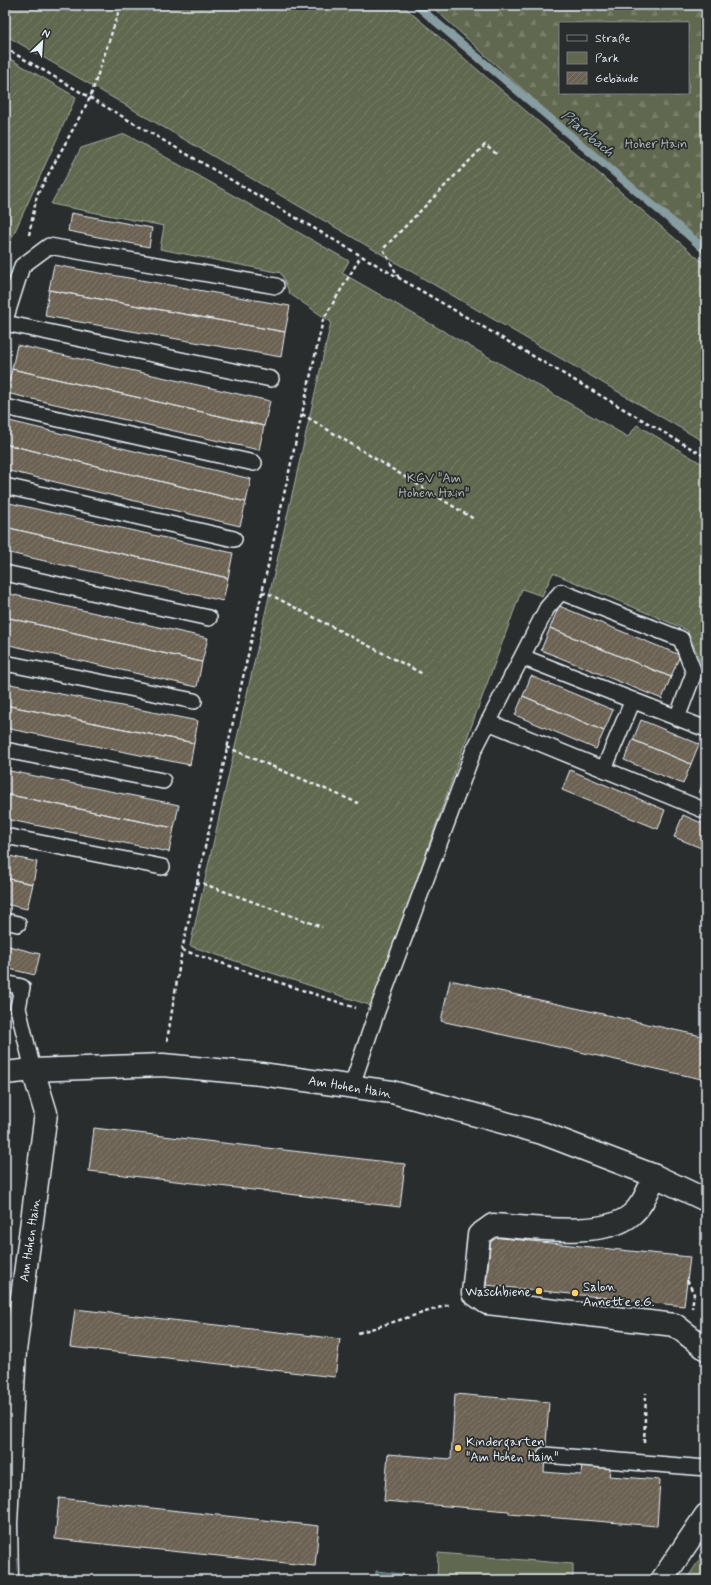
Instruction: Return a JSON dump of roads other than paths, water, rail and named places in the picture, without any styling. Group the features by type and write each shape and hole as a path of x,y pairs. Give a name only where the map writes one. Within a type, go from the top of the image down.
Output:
{"street":[{"name":"Am Hohen Hain","path":"5,1073 33,1070 163,1065 261,1074 352,1085 392,1092 542,1133 655,1176 706,1200"},
{"name":"Am Hohen Hain","path":"7,1580 6,1523 15,1351 46,1113 33,1070"},
{"path":"655,1176 641,1205 631,1216 618,1224 581,1230 493,1224 479,1235 473,1293 487,1303 676,1325 706,1349"},
{"path":"662,1580 706,1515"}],"lane":[{"path":"5,320 22,266 49,246 276,286"},
{"path":"5,323 271,379"},
{"path":"5,407 254,463"},
{"path":"5,486 234,539"},
{"path":"5,573 209,618"},
{"path":"352,1085 376,1014 472,752 547,608 561,592 681,639 694,672 677,718"},
{"path":"522,657 706,729"},
{"path":"5,663 194,701"},
{"path":"604,769 633,700"},
{"path":"488,722 706,811"},
{"path":"5,750 163,781"},
{"path":"5,836 162,867"},
{"path":"5,983 22,987 18,1008 33,1070"},
{"path":"545,1455 706,1468"}],"water":[{"path":"376,1571 410,1575 410,1580 376,1580"}],"waterway":[{"name":"Pfarrbach","path":"416,5 706,250"}],"place":[{"name":"Waschbiene","path":"539,1291"},
{"name":"Salon Annette e.G.","path":"575,1293"},
{"name":"Kindergarten \"Am Hohen Hain\"","path":"458,1448"}],"park label":[{"name":"Hoher Hain","path":"656,143"},
{"name":"KGV \"Am Hohen Hain\"","path":"434,484"}]}
